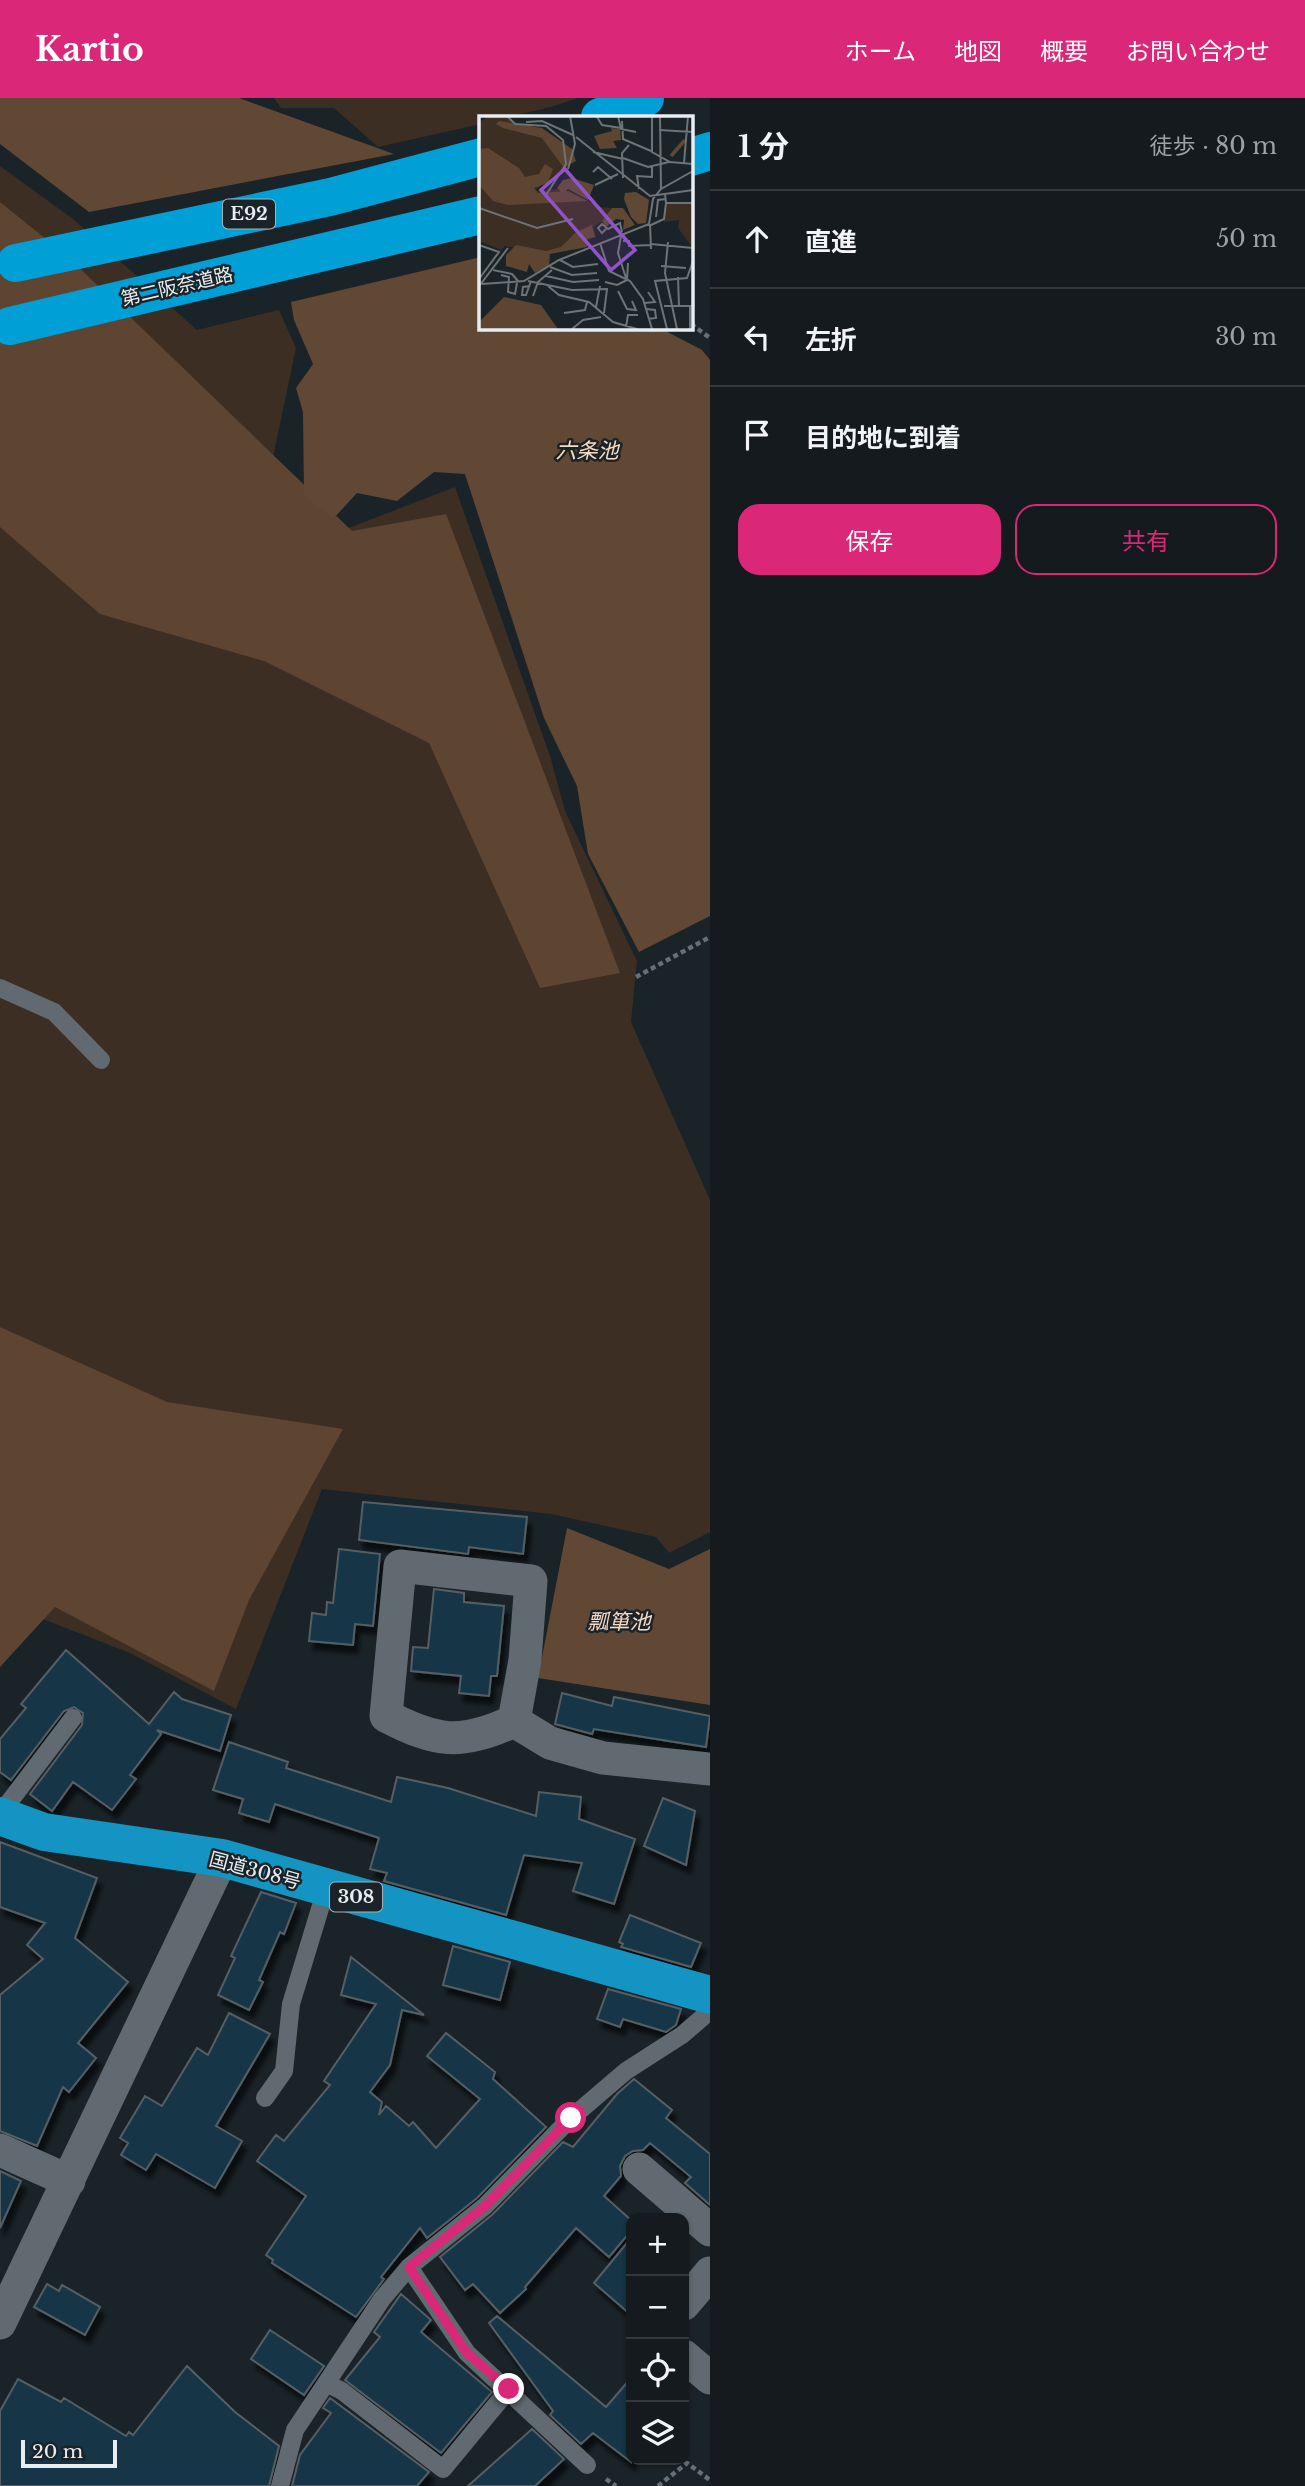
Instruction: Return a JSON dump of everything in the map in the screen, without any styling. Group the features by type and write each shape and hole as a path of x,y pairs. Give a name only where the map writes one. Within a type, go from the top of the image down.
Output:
{"highway":[{"path":"602,116 645,98"},
{"path":"692,157 710,151"},
{"name":"E92","path":"16,263 330,197 479,158"},
{"name":"第二阪奈道路","path":"10,326 479,215"},
{"name":"国道308号","path":"0,1815 44,1832 222,1858 710,1995"}],"street":[{"path":"400,1566 531,1581 525,1660 514,1721 488,1734 445,1739 423,1735 386,1716 400,1566"},
{"path":"514,1721 550,1743 603,1758 710,1769"},
{"path":"0,2323 222,1858"},
{"path":"0,2150 69,2181"},
{"path":"639,2169 710,2230"},
{"path":"689,2298 710,2273"},
{"path":"689,2360 710,2378"}],"lane":[{"path":"0,988 54,1012 101,1060"},
{"path":"0,1815 73,1718"},
{"path":"265,2098 284,2071 291,2004 326,1889"},
{"path":"280,2486 295,2430 382,2298 409,2267 485,2206 571,2118 617,2078 682,2035 710,2011"},
{"path":"409,2267 467,2353 509,2389 587,2465"},
{"path":"326,2383 342,2390 443,2469 509,2389"}],"path":[{"path":"692,325 710,338"},
{"path":"636,977 710,937"},
{"path":"659,2486 687,2463 710,2480"}],"shaded area":[{"path":"274,98 578,98 530,112 506,116 479,116 479,124 378,147 334,108 281,108"},
{"path":"0,166 73,219 197,330 279,310 296,348 269,476 333,534 455,487 551,759 565,811 637,961 631,1022 710,1200 710,1532 669,1553 656,1537 551,1514 322,1489 236,1709 130,1653 30,1614 0,1635"},
{"path":"0,202 67,256 352,531 446,514 620,973 540,988 429,743 264,661 100,614 0,527"},
{"path":"0,1327 167,1402 343,1429 249,1600 214,1691 55,1607 0,1667"}],"water":[{"path":"0,98 239,98 394,154 89,212 0,144"},
{"name":"六条池","path":"479,257 479,329 662,329 702,350 710,360 710,916 639,952 588,854 577,786 544,718 465,474 434,472 397,501 357,493 333,519 304,495 303,412 296,388 313,364 294,320 291,302"},
{"name":"瓢箪池","path":"567,1528 669,1569 710,1549 710,1705 538,1678"}],"building":[{"path":"363,1502 527,1517 523,1554 469,1547 468,1554 359,1540"},
{"path":"339,1549 380,1554 373,1626 355,1624 353,1645 309,1641 312,1613 326,1615 327,1602 333,1603"},
{"path":"434,1589 464,1593 464,1602 504,1606 497,1676 491,1676 489,1696 459,1693 461,1676 411,1671 413,1647 428,1648"},
{"path":"66,1650 149,1724 174,1692 182,1699 231,1715 220,1751 157,1730 161,1734 130,1775 136,1779 112,1810 73,1782 52,1811 30,1794 82,1725 83,1713 74,1707 64,1711 11,1780 0,1772 0,1739 26,1708 21,1704"},
{"path":"562,1693 612,1706 614,1697 710,1716 706,1747 594,1729 592,1734 555,1724"},
{"path":"229,1742 288,1762 286,1768 391,1802 397,1777 448,1788 536,1816 539,1792 581,1797 579,1819 635,1839 614,1904 573,1891 582,1863 524,1855 506,1915 384,1881 387,1873 370,1869 379,1838 275,1804 269,1822 239,1813 243,1799 213,1790"},
{"path":"663,1798 695,1811 686,1865 644,1846"},
{"path":"0,1842 97,1878 75,1938 128,1982 78,2043 96,2058 69,2092 63,2087 37,2146 0,2131 0,1995 43,1959 27,1945 45,1923 0,1907"},
{"path":"261,1892 296,1903 284,1934 280,1932 259,1980 263,1982 249,2010 218,1995 235,1958 231,1956"},
{"path":"630,1915 701,1943 691,1967 621,1947 623,1944 619,1942"},
{"path":"453,1946 510,1962 500,2000 443,1985"},
{"path":"351,1957 424,2015 402,2010 390,2065 370,2092 382,2102 379,2115 386,2106 409,2126 413,2122 436,2148 480,2099 427,2056 446,2033 495,2072 493,2079 546,2127 477,2198 427,2238 420,2228 381,2277 384,2279 356,2317 272,2263 273,2260 266,2255 306,2196 257,2161 276,2135 284,2141 330,2085 324,2081 376,2004 341,1995"},
{"path":"608,1989 681,2009 676,2025 666,2032 623,2019 620,2027 597,2019"},
{"path":"229,2013 270,2034 216,2126 242,2141 215,2188 156,2154 146,2170 121,2155 128,2143 120,2138 145,2096 162,2106 197,2048 208,2055"},
{"path":"634,2079 672,2110 666,2118 710,2154 710,2205 685,2183 691,2177 650,2143 643,2150 633,2151 625,2156 620,2166 621,2176 604,2196 626,2216 626,2237 609,2257 576,2228 526,2289 500,2313 473,2284 465,2290 440,2257 493,2214 563,2142 573,2147 617,2094"},
{"path":"0,2171 21,2181 0,2228"},
{"path":"626,2244 626,2311 594,2283"},
{"path":"47,2284 59,2291 62,2285 100,2307 85,2335 34,2307"},
{"path":"401,2294 431,2320 421,2332 492,2392 441,2453 345,2380 380,2337 374,2332"},
{"path":"497,2316 606,2407 626,2384 626,2458 593,2433 581,2444 550,2415 553,2411 489,2323"},
{"path":"270,2330 324,2366 304,2395 251,2359"},
{"path":"187,2366 235,2412 279,2446 269,2486 0,2486 0,2411 18,2379 61,2402 64,2398 126,2436 129,2432 133,2435"},
{"path":"330,2398 429,2472 417,2486 292,2486 300,2455 331,2413 323,2408"},
{"path":"532,2429 564,2459 535,2486 468,2486"}],"route":[{"path":"509,2389 467,2353 409,2267 485,2206 571,2118"}]}
